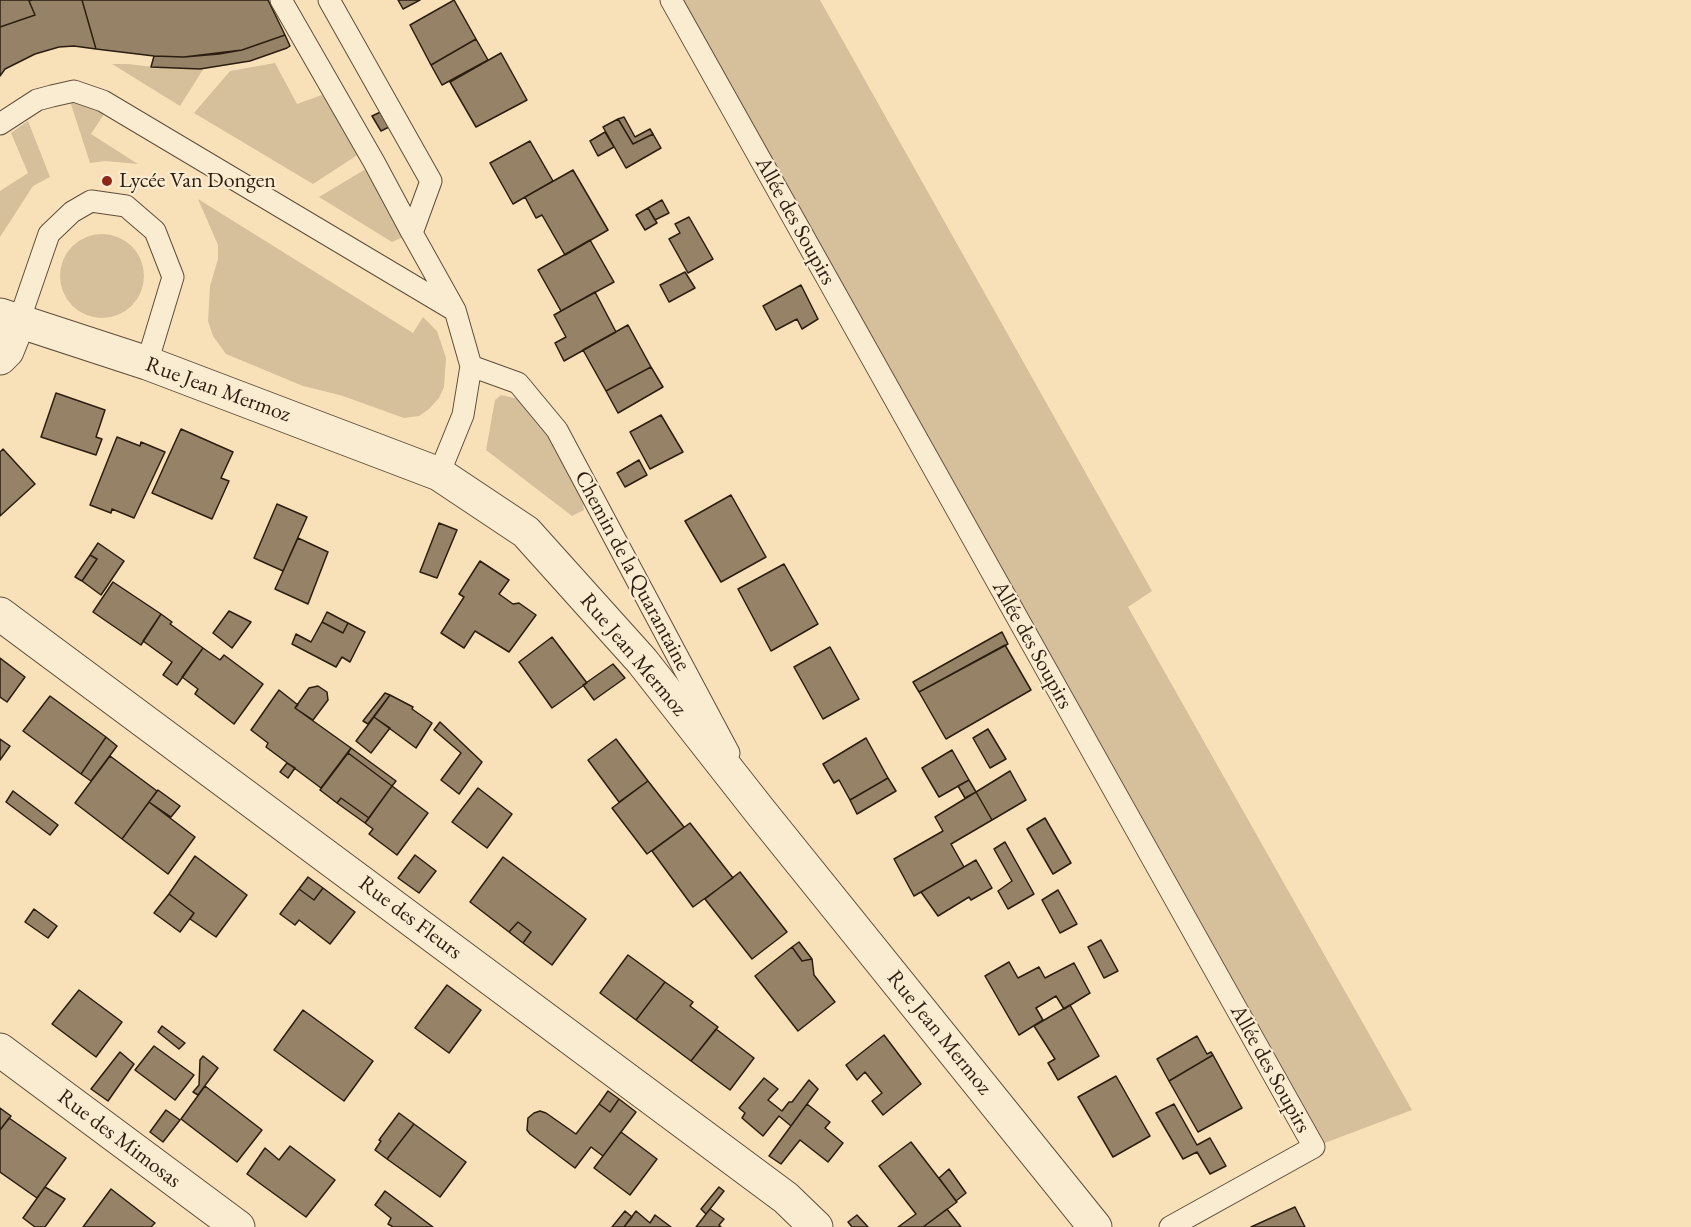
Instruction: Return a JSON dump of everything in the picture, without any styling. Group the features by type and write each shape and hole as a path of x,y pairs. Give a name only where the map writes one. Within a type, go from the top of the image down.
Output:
{"street":[{"path":"0,358 7,351 9,318"},
{"name":"Rue Jean Mermoz","path":"9,318 147,363 439,474 526,532 642,661 1095,1227"},
{"name":"Rue des Fleurs","path":"0,614 786,1198 816,1227"},
{"name":"Rue des Mimosas","path":"0,1050 238,1227"}],"lane":[{"path":"281,0 374,162 455,310 471,366 463,415 439,474"},
{"path":"329,0 431,181 412,232"},
{"name":"Allée des Soupirs","path":"670,0 1314,1147 1170,1227"},
{"path":"0,124 37,100 74,91 102,101 455,310"},
{"path":"9,318 49,234 72,212 91,201 126,206 155,231 173,277 147,363"},
{"name":"Chemin de la Quarantaine","path":"471,366 518,383 557,430 759,810"}],"shaded area":[{"path":"671,0 820,0 1152,591 1128,607 1412,1110 1314,1147"},
{"path":"275,63 297,104 322,95 359,154 313,184 194,113 230,71"},
{"path":"112,64 162,68 204,68 180,106"},
{"path":"70,101 108,108 91,134 138,164 105,161 90,163"},
{"path":"28,121 50,177 33,186 0,237 0,191 28,173 11,133"},
{"path":"369,167 412,233 392,242 319,197"},
{"path":"198,199 413,333 423,317 437,331 446,358 444,387 439,398 419,416 404,418 340,395 303,386 226,354 213,336 208,321 210,286 218,259 218,245"},
{"path":"102,234 118,237 132,246 141,260 144,276 141,292 132,306 118,315 102,318 86,315 72,306 63,292 60,276 63,260 72,246 86,237"},
{"path":"501,395 519,399 548,428 581,489 584,510 572,516 486,450 495,400"}],"building":[{"path":"0,0 32,0 29,1 35,15 0,27"},
{"path":"82,0 96,49 74,46 59,47 35,54 5,69 0,76 0,27 35,15 29,1"},
{"path":"82,0 268,0 285,35 242,50 184,57 96,49"},
{"path":"398,0 420,0 403,9"},
{"path":"454,0 476,39 431,65 410,25"},
{"path":"285,35 290,46 250,61 200,69 151,67 154,56 184,57 219,54 242,50"},
{"path":"476,39 488,60 442,85 431,65"},
{"path":"501,53 527,100 476,127 450,82"},
{"path":"387,109 395,124 381,131 372,116"},
{"path":"624,117 635,137 650,129 653,134 633,144 618,119"},
{"path":"618,119 633,144 653,134 661,148 626,168 603,127"},
{"path":"605,132 614,147 598,156 590,141"},
{"path":"530,141 553,181 513,204 490,163"},
{"path":"573,170 608,230 565,255 542,215 536,218 525,197"},
{"path":"662,200 669,213 655,220 648,208"},
{"path":"648,208 657,223 645,230 636,215"},
{"path":"689,217 713,259 688,273 669,239 680,233 675,224"},
{"path":"590,240 614,282 561,311 538,270"},
{"path":"685,272 695,288 669,302 660,285"},
{"path":"801,285 818,319 802,329 797,319 776,330 763,306"},
{"path":"595,292 616,332 564,361 555,343 566,337 554,315"},
{"path":"628,325 651,367 606,391 583,350"},
{"path":"651,367 663,387 618,413 606,391"},
{"path":"56,393 105,410 96,437 102,439 96,455 41,437"},
{"path":"661,415 683,452 650,469 630,432"},
{"path":"181,429 233,452 221,478 229,481 212,519 152,493"},
{"path":"117,437 140,446 141,442 165,452 134,518 112,509 111,513 90,505"},
{"path":"3,449 35,484 0,516 0,452"},
{"path":"639,460 647,475 625,487 617,473"},
{"path":"731,495 766,557 721,582 685,521"},
{"path":"277,504 307,517 283,571 254,558"},
{"path":"439,523 457,530 437,578 420,572"},
{"path":"298,538 328,552 308,604 275,589"},
{"path":"98,543 124,561 101,595 82,581 97,559 90,555"},
{"path":"90,555 97,559 82,581 75,577"},
{"path":"480,561 509,580 499,594 513,604 519,603 536,615 509,652 475,631 464,648 441,633 464,597 459,594"},
{"path":"784,564 818,624 771,651 738,589"},
{"path":"113,582 161,614 141,645 93,612"},
{"path":"229,611 251,622 232,648 213,633"},
{"path":"327,612 348,623 343,633 322,622"},
{"path":"161,614 172,622 170,624 203,648 177,685 163,675 172,662 143,641"},
{"path":"322,622 343,633 348,623 365,632 350,662 342,657 336,667 292,644 296,634 311,642"},
{"path":"1002,632 1008,644 919,692 913,682"},
{"path":"552,637 587,683 552,708 519,662"},
{"path":"1005,645 1031,690 946,739 919,692"},
{"path":"830,647 859,699 823,719 794,667"},
{"path":"203,648 220,660 224,655 263,684 234,724 195,694 198,689 182,677"},
{"path":"0,658 25,677 7,702 0,697"},
{"path":"613,664 625,678 594,700 583,685"},
{"path":"318,686 327,692 328,700 313,720 295,708 309,688"},
{"path":"279,690 298,705 295,708 351,748 321,788 266,747 268,743 251,730"},
{"path":"385,693 390,695 368,724 363,721"},
{"path":"390,695 413,707 412,709 432,723 416,748 374,717"},
{"path":"50,696 106,737 81,774 23,731"},
{"path":"374,717 390,728 371,753 356,741"},
{"path":"440,722 482,762 459,794 441,780 461,753 434,730"},
{"path":"988,729 1006,759 990,768 973,738"},
{"path":"106,737 117,746 91,781 81,774"},
{"path":"866,738 888,778 850,800 839,780 834,783 823,764"},
{"path":"0,739 10,746 0,760"},
{"path":"616,739 648,781 619,802 588,760"},
{"path":"351,748 396,781 392,786 348,753"},
{"path":"952,750 969,780 939,797 922,768"},
{"path":"348,753 392,786 369,818 341,798 337,803 320,790"},
{"path":"110,756 157,791 122,839 75,803"},
{"path":"287,763 295,768 288,778 280,772"},
{"path":"1010,771 1026,800 992,820 976,792"},
{"path":"888,778 896,791 857,814 850,800"},
{"path":"969,780 976,792 965,798 958,786"},
{"path":"648,781 684,827 647,854 612,808"},
{"path":"392,786 428,813 397,855 369,834 373,829 365,823"},
{"path":"478,788 512,814 487,848 452,822"},
{"path":"158,790 180,806 171,817 149,802"},
{"path":"13,791 58,825 50,835 6,802"},
{"path":"976,792 992,820 951,844 964,867 914,896 894,859 943,831 935,817"},
{"path":"341,798 369,818 365,823 337,803"},
{"path":"149,802 195,837 168,874 122,839"},
{"path":"1045,818 1071,863 1053,874 1027,829"},
{"path":"690,823 733,878 693,907 652,851"},
{"path":"1005,842 1034,894 1008,909 998,891 1012,881 994,849"},
{"path":"415,855 436,871 419,893 398,878"},
{"path":"195,856 247,895 216,937 190,919 194,913 169,894"},
{"path":"503,857 586,919 552,965 523,943 531,932 518,922 509,932 470,902"},
{"path":"976,860 992,888 971,900 969,897 938,916 921,892"},
{"path":"740,872 787,932 752,959 705,899"},
{"path":"308,877 323,888 314,900 299,889"},
{"path":"323,888 355,912 330,944 299,920 295,925 280,914 299,889 314,900"},
{"path":"1058,890 1077,924 1060,933 1042,900"},
{"path":"169,894 194,913 180,932 154,913"},
{"path":"34,909 57,926 48,938 25,922"},
{"path":"518,922 531,932 523,943 509,932"},
{"path":"1101,940 1118,971 1104,978 1088,947"},
{"path":"799,942 812,959 802,961 792,947"},
{"path":"792,947 802,961 812,959 814,975 835,1002 798,1031 755,976"},
{"path":"628,955 665,982 636,1020 600,993"},
{"path":"1009,962 1018,978 1039,967 1045,978 1074,963 1090,993 1064,1009 1056,996 1036,1008 1043,1020 1019,1035 985,976"},
{"path":"665,982 693,1002 690,1006 718,1027 691,1061 636,1020"},
{"path":"447,985 481,1010 449,1053 415,1028"},
{"path":"79,990 122,1022 96,1057 52,1024"},
{"path":"1070,1005 1099,1056 1058,1080 1048,1063 1055,1059 1034,1026"},
{"path":"303,1010 373,1061 344,1101 274,1050"},
{"path":"162,1026 185,1043 179,1049 158,1032"},
{"path":"716,1029 754,1058 730,1090 691,1061"},
{"path":"884,1035 921,1084 883,1115 872,1101 882,1093 865,1072 857,1080 846,1065"},
{"path":"1197,1036 1207,1054 1211,1052 1213,1055 1169,1081 1157,1059"},
{"path":"154,1046 194,1075 175,1100 135,1070"},
{"path":"120,1052 134,1064 108,1101 91,1089"},
{"path":"1213,1055 1242,1108 1198,1132 1169,1081"},
{"path":"203,1056 218,1068 198,1095 193,1092 199,1085 200,1060"},
{"path":"1116,1076 1150,1136 1113,1157 1078,1097"},
{"path":"764,1078 778,1089 768,1100 782,1111 809,1080 818,1089 791,1126 779,1116 763,1136 742,1118 745,1113 739,1108"},
{"path":"205,1086 262,1130 237,1162 181,1119"},
{"path":"608,1091 619,1099 610,1112 599,1104"},
{"path":"619,1099 636,1112 603,1156 591,1147 575,1168 527,1130 528,1118 540,1111 576,1134 599,1104 610,1112"},
{"path":"807,1104 830,1122 825,1128 843,1143 828,1162 800,1140 781,1164 769,1156"},
{"path":"1174,1104 1197,1145 1210,1138 1226,1166 1210,1174 1197,1152 1183,1159 1156,1113"},
{"path":"0,1108 11,1116 0,1130"},
{"path":"166,1110 180,1120 163,1142 150,1132"},
{"path":"399,1113 414,1124 387,1159 375,1150 381,1141 379,1140"},
{"path":"9,1118 66,1158 37,1198 0,1172 0,1130"},
{"path":"414,1124 466,1162 440,1197 387,1159"},
{"path":"621,1132 657,1159 630,1195 594,1168"},
{"path":"911,1142 957,1202 923,1227 898,1227 916,1214 879,1166"},
{"path":"290,1146 335,1180 306,1217 247,1174 265,1148 279,1160"},
{"path":"949,1169 966,1193 956,1201 939,1178"},
{"path":"45,1187 65,1199 45,1227 35,1227 23,1218"},
{"path":"719,1187 724,1191 706,1214 701,1209"},
{"path":"111,1189 155,1223 151,1227 83,1227"},
{"path":"385,1191 433,1227 393,1227 388,1224 391,1218 375,1205"},
{"path":"1295,1207 1305,1227 1251,1227"},
{"path":"710,1209 724,1219 719,1225 721,1227 696,1227"},
{"path":"947,1209 961,1227 923,1227"},
{"path":"625,1211 632,1217 624,1227 612,1227"},
{"path":"636,1211 650,1223 655,1215 671,1227 624,1227"},
{"path":"857,1215 868,1227 852,1227 848,1222"}],"place":[{"name":"Lycée Van Dongen","path":"107,181"}]}
